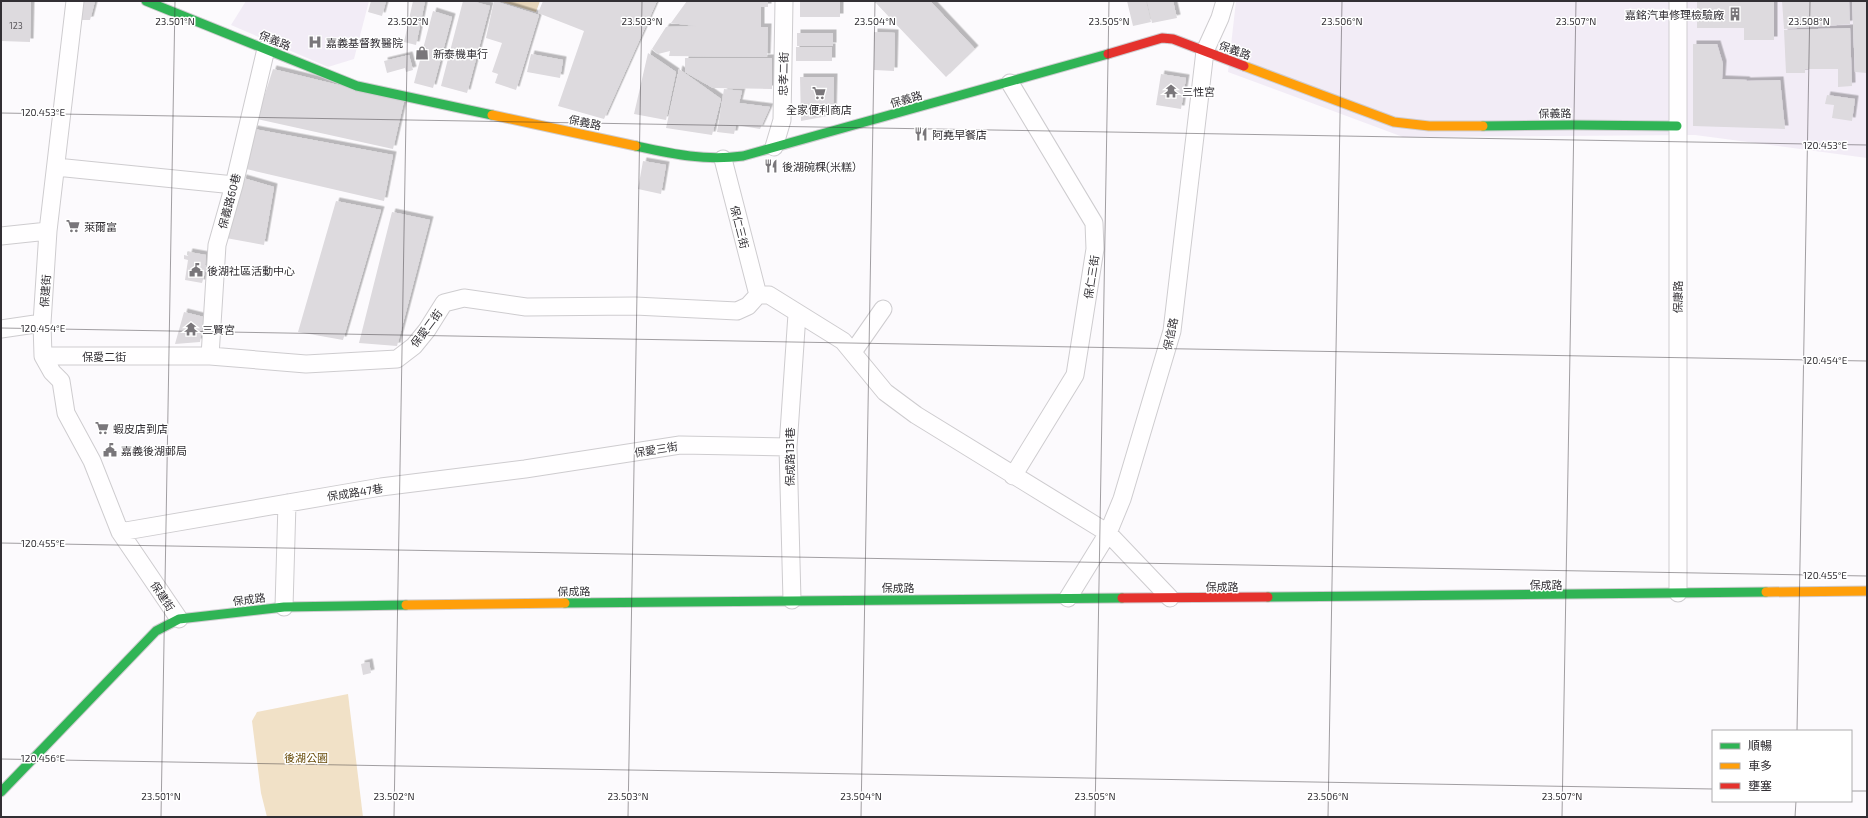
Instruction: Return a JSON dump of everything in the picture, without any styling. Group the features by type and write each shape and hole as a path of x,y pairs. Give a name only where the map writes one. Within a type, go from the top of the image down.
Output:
{"street":[{"name":"保建街","path":"76,1 48,231 42,323 43,356 52,372 61,381 66,413 92,462 120,532 179,619"},
{"name":"保義路","path":"146,1 356,86 688,157 723,159 761,153 774,147 1010,82 1162,38 1172,39 1394,122 1421,126 1577,124 1677,126"},
{"name":"忠孝二街","path":"774,147 782,120 784,1"},
{"name":"保信路","path":"1068,598 1108,533 1122,499 1172,331 1205,52 1220,18 1225,1"},
{"name":"保康路","path":"1678,1 1678,593"},
{"name":"保義路60巷","path":"210,356 217,245 234,185 266,49"},
{"name":"保仁三街","path":"1010,82 1094,223 1095,249 1075,375 1013,476"},
{"name":"保仁三街","path":"723,159 758,295"},
{"path":"56,167 234,185"},
{"path":"1,236 48,231"},
{"path":"758,295 770,295 797,314 843,341 885,392 916,415 1108,533 1170,598"},
{"name":"保愛二街","path":"43,356 210,356 306,364 397,359 414,346 427,330 444,303 464,298 526,307 635,306 737,311 748,306 758,295"},
{"path":"852,352 883,309"},
{"name":"保成路131巷","path":"792,600 788,447 797,314"},
{"path":"1,329 42,323"},
{"name":"保愛三街","path":"525,470 680,445 788,447"},
{"name":"保成路47巷","path":"120,532 381,487 525,470"},
{"path":"284,607 287,503"},
{"name":"保成路","path":"1,792 156,631 179,619 284,607 792,600 1867,591"}],"shaded area":[{"name":"嘉義基督教醫院","path":"246,1 369,1 354,59 328,67 231,25"},
{"path":"499,1 540,1 536,12"},
{"path":"1236,1 1867,1 1867,158 1695,135 1403,137 1228,72"}],"green space":[{"name":"後湖公園","path":"348,694 363,817 267,817 261,793 252,721 257,712"}],"building":[{"path":"1,1 31,1 30,42 1,41"},
{"path":"83,1 95,1 90,20 79,20"},
{"path":"371,1 386,1 382,16 368,12"},
{"path":"413,1 425,1 416,45 404,42"},
{"path":"463,1 471,1 490,6 467,93 441,86"},
{"path":"494,1 539,15 516,90 495,83 498,74 492,72 502,43 486,38"},
{"path":"543,1 657,1 604,119 558,106 584,31 538,13"},
{"path":"687,1 768,1 768,7 761,7 761,27 768,27 767,57 669,56 670,51 658,54 652,49 666,27 696,26 671,23"},
{"path":"800,1 840,1 840,17 800,17"},
{"path":"874,1 930,1 975,49 946,77"},
{"path":"1127,1 1146,1 1151,22 1133,26"},
{"path":"1147,1 1173,1 1177,18 1152,23"},
{"name":"嘉銘汽車修理檢驗廠","path":"1697,1 1774,1 1774,40 1744,40 1744,28 1697,28"},
{"path":"1782,1 1849,1 1850,24 1784,29"},
{"path":"1852,1 1867,1 1867,73 1855,72"},
{"path":"433,11 452,17 433,88 414,83"},
{"path":"1850,28 1852,86 1838,87 1838,69 1805,69 1805,73 1786,73 1784,30"},
{"path":"874,32 895,33 894,71 874,70"},
{"path":"797,33 833,33 833,46 797,46"},
{"path":"1693,44 1717,44 1723,64 1722,79 1747,80 1746,81 1780,80 1785,129 1693,126"},
{"path":"796,47 832,47 832,61 796,61"},
{"path":"648,53 676,72 666,120 634,114"},
{"path":"531,54 563,60 560,78 527,72"},
{"path":"409,55 413,70 406,72 405,68 387,73 384,61"},
{"path":"685,58 772,58 772,89 713,88 685,72"},
{"path":"273,69 404,101 393,149 257,119"},
{"path":"679,69 721,99 712,135 666,128"},
{"name":"三性宮","path":"1161,74 1186,78 1181,109 1156,105"},
{"path":"800,77 834,77 833,115 801,121"},
{"path":"724,89 742,91 739,103 770,107 760,129 736,125 734,134 717,132"},
{"path":"1827,95 1855,99 1852,121 1832,118 1834,105 1825,104"},
{"path":"254,129 393,155 384,201 242,168"},
{"path":"643,161 666,165 661,194 638,189"},
{"path":"243,178 274,187 264,245 226,238"},
{"path":"336,201 381,210 343,340 298,332"},
{"path":"392,212 430,220 397,346 359,343"},
{"name":"後湖社區活動中心","path":"189,252 206,255 205,265 207,265 202,283 185,280 188,260 184,259 184,255 188,256"},
{"name":"三賢宮","path":"184,312 204,317 200,342 175,344"},
{"path":"369,662 371,673 363,675 361,664"}],"traffic: fast":[{"path":"146,1 357,86 492,115"},
{"path":"636,146 689,156 715,158 743,156 1108,54"},
{"path":"1483,126 1677,126"},
{"path":"1268,597 1766,592"},
{"path":"565,603 1122,598"},
{"path":"1,792 156,631 179,619 284,607 406,605"}],"traffic: slow":[{"path":"1244,66 1394,122 1429,126 1483,126"},
{"path":"492,115 636,146"},
{"path":"1766,592 1867,591"},
{"path":"406,605 565,603"}],"traffic: jam":[{"path":"1108,54 1162,38 1173,39 1244,66"},
{"path":"1122,598 1268,597"}],"place":[{"name":"嘉銘汽車修理檢驗廠","path":"1735,14"},
{"name":"嘉義基督教醫院","path":"315,42"},
{"name":"新泰機車行","path":"422,53"},
{"name":"三性宮","path":"1171,91"},
{"name":"全家便利商店","path":"819,93"},
{"name":"阿堯早餐店","path":"921,134"},
{"name":"後湖碗粿(米糕）","path":"771,166"},
{"name":"萊爾富","path":"73,226"},
{"name":"後湖社區活動中心","path":"196,270"},
{"name":"三賢宮","path":"191,329"},
{"name":"蝦皮店到店","path":"102,428"},
{"name":"嘉義後湖郵局","path":"110,450"}]}
